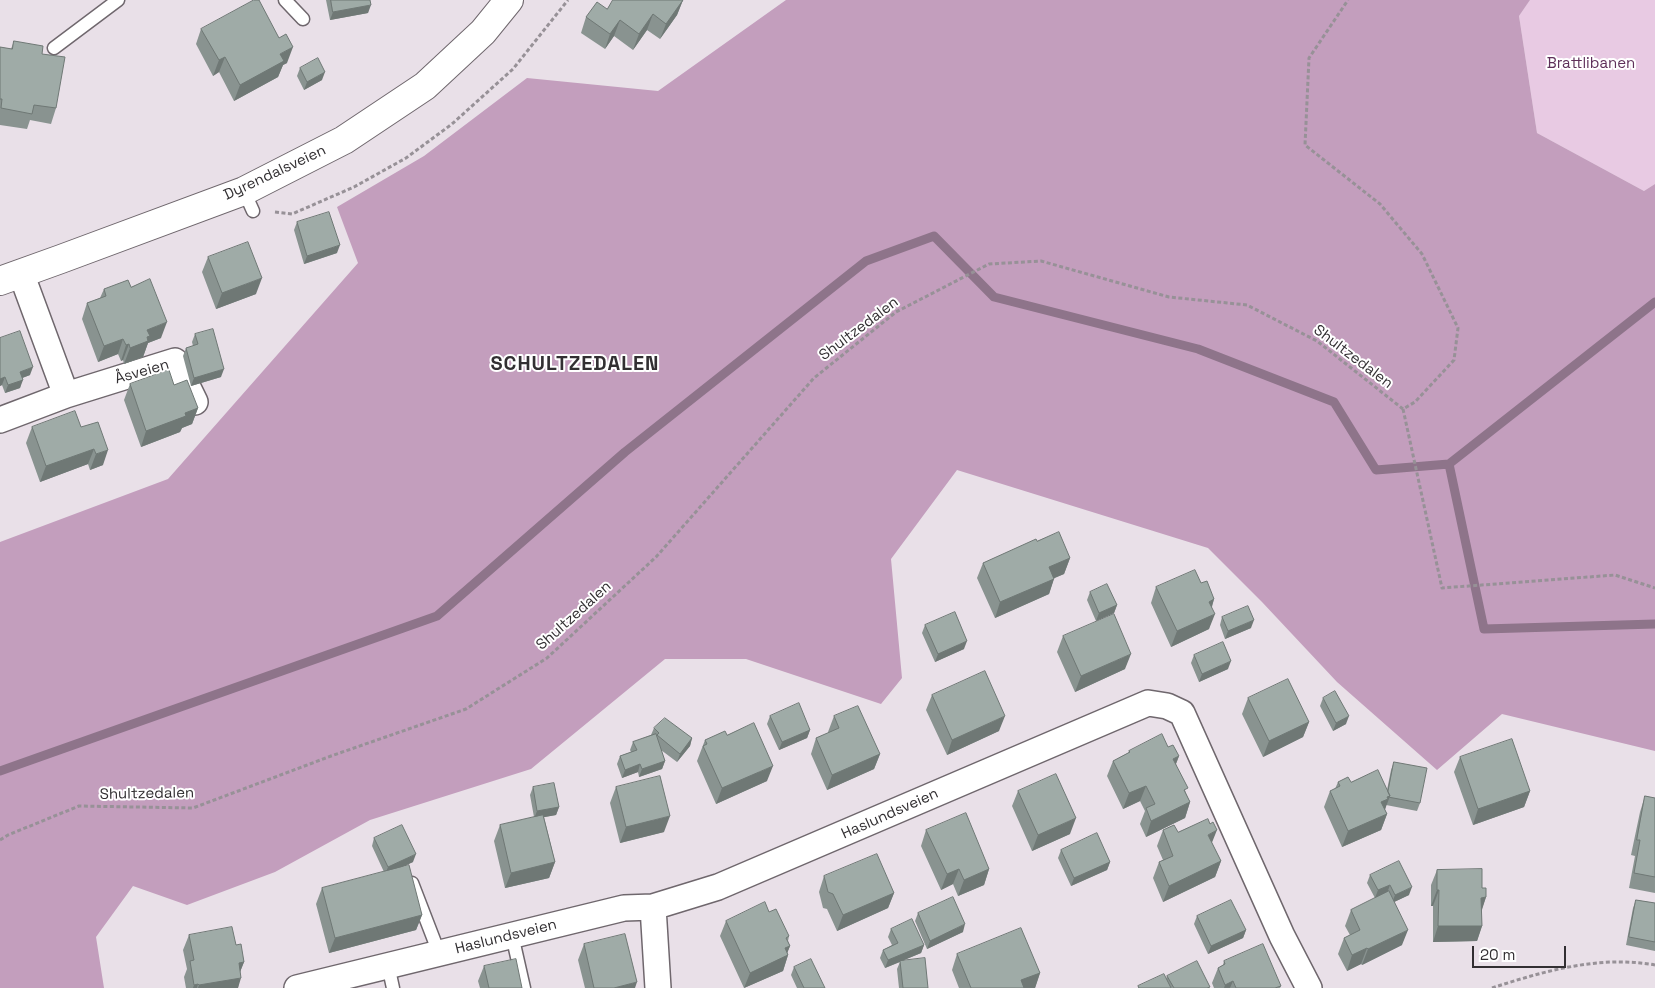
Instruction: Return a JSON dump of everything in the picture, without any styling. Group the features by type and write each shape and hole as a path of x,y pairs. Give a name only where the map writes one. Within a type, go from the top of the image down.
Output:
{"main road":[{"name":"Dyrendalsveien","path":"10,277 248,201 425,86 483,32 509,0"}],"street":[{"path":"10,277 66,395"},
{"name":"Åsveien","path":"0,420 66,395 175,361 195,402"},
{"name":"Haslundsveien","path":"297,988 391,976 439,953 624,908 652,907 732,882 1148,703 1167,706 1182,714 1282,936 1309,988"},
{"path":"652,907 658,988"}],"lane":[{"path":"54,48 118,0"},
{"path":"284,0 303,19"},
{"path":"407,870 439,953"},
{"path":"512,935 524,988"}],"path":[{"path":"248,201 292,214 354,187 406,158 452,124 513,69 568,0"},
{"path":"1348,0 1309,58 1305,145 1380,204 1410,239 1422,254 1458,328 1454,360 1415,402 1403,409 1442,588 1615,575 1655,588"},
{"name":"Shultzedalen","path":"0,840 8,834 79,806 193,808 331,756 466,709 547,658 656,557 814,378 896,312 989,264 1041,262 1169,297 1247,305 1317,341 1403,409"},
{"path":"1492,988 1566,967 1619,961 1655,965"}],"green space":[{"name":"Brattlibanen","path":"1530,0 1655,0 1655,184 1644,191 1537,133 1519,16"}],"shaded area":[{"path":"786,0 1530,0 1519,16 1537,133 1644,191 1655,184 1655,751 1502,714 1437,770 1337,682 1208,548 957,470 891,559 902,678 881,704 746,659 665,659 531,769 370,820 275,872 187,905 133,886 96,937 104,988 0,988 0,542 168,479 358,263 337,207 424,156 527,78 658,91"}],"building":[{"path":"254,0 259,0 279,38 286,34 293,47 280,54 284,61 240,85 225,57 219,60 201,29"},
{"path":"331,0 370,0 371,5 333,12"},
{"path":"613,0 683,0 666,24 653,14 639,34 620,20 610,34 586,17 597,2 607,9"},
{"path":"14,41 43,46 42,54 65,57 56,108 34,105 32,114 1,108 0,47 12,49"},
{"path":"318,58 325,72 307,82 300,68"},
{"path":"329,212 340,245 307,256 297,222"},
{"path":"248,242 262,278 222,293 208,257"},
{"path":"150,279 167,322 147,330 150,336 147,337 148,341 130,348 129,344 126,345 123,339 104,346 87,303 106,296 104,289 128,280 131,287"},
{"path":"213,329 224,369 194,378 186,348 198,344 195,334"},
{"path":"20,331 33,367 20,372 23,380 8,385 5,377 0,379 0,338"},
{"path":"169,370 174,385 187,380 198,408 185,413 186,416 146,431 130,384"},
{"path":"75,411 81,427 98,422 108,450 96,454 94,449 46,466 32,427"},
{"path":"1059,532 1070,558 1049,567 1054,579 1000,602 983,563 1036,539 1037,541"},
{"path":"1195,570 1201,583 1207,581 1214,599 1209,602 1215,614 1177,631 1156,587"},
{"path":"1107,584 1117,605 1099,613 1090,592"},
{"path":"1248,606 1254,620 1228,631 1222,617"},
{"path":"955,612 967,641 938,654 925,625"},
{"path":"1114,614 1131,654 1081,676 1063,636"},
{"path":"1223,642 1231,661 1202,674 1194,655"},
{"path":"985,671 1005,716 952,740 932,695"},
{"path":"1288,679 1309,722 1269,741 1248,698"},
{"path":"1335,691 1349,716 1336,723 1323,698"},
{"path":"799,703 810,730 782,742 770,716"},
{"path":"858,706 880,754 832,775 816,738 839,728 834,716"},
{"path":"665,718 692,738 680,754 657,735 659,733 654,728"},
{"path":"754,723 773,766 722,788 703,746 707,744 705,740 725,731 727,735"},
{"path":"656,734 665,761 642,769 640,764 625,770 620,756 637,750 633,742"},
{"path":"1162,734 1168,747 1173,745 1179,756 1173,759 1188,788 1184,790 1190,802 1151,821 1146,808 1155,804 1146,786 1129,793 1113,761"},
{"path":"1512,739 1530,791 1478,809 1460,757"},
{"path":"1394,762 1427,768 1420,803 1388,797 1390,796 1388,792"},
{"path":"1378,770 1390,796 1381,802 1387,814 1348,831 1330,791 1340,786 1338,782 1348,777 1351,782"},
{"path":"1056,774 1076,818 1038,835 1018,791"},
{"path":"660,776 670,816 626,827 616,787"},
{"path":"554,783 559,807 537,811 533,787"},
{"path":"1645,796 1655,798 1655,877 1634,873 1640,840 1637,840"},
{"path":"966,813 989,869 964,880 959,869 947,874 926,830"},
{"path":"543,815 555,862 511,873 500,825"},
{"path":"1208,819 1210,824 1213,822 1217,830 1208,835 1221,861 1169,886 1159,862 1173,856 1163,830 1174,825 1178,832"},
{"path":"402,825 416,854 388,867 374,838"},
{"path":"1097,833 1110,862 1074,878 1061,850"},
{"path":"877,854 894,893 843,915 833,894 828,892 824,876"},
{"path":"1399,861 1412,887 1395,895 1390,885 1378,890 1370,875"},
{"path":"409,865 422,915 335,938 322,888"},
{"path":"1482,869 1482,888 1486,888 1486,897 1481,898 1482,926 1438,926 1439,890 1437,890 1437,870"},
{"path":"1389,891 1408,930 1352,955 1344,938 1360,930 1351,910"},
{"path":"953,897 965,924 930,941 918,913"},
{"path":"1231,900 1246,930 1211,946 1197,916"},
{"path":"1636,900 1655,903 1655,942 1629,937"},
{"path":"765,902 769,912 776,909 789,936 786,938 790,946 785,948 788,955 750,973 726,921"},
{"path":"912,919 924,945 888,960 883,950 898,943 891,929"},
{"path":"232,927 236,945 241,944 244,962 239,963 241,978 194,985 190,961 194,960 189,935"},
{"path":"1021,928 1040,973 1021,980 1024,988 971,988 957,954"},
{"path":"625,934 637,982 614,988 594,988 584,944"},
{"path":"1263,944 1281,986 1275,988 1236,988 1233,981 1225,985 1218,968 1225,964 1224,961"},
{"path":"925,958 928,988 903,988 900,961"},
{"path":"516,959 522,988 489,988 484,966"},
{"path":"811,959 825,988 804,988 794,967"},
{"path":"1197,961 1210,987 1174,988 1167,976"},
{"path":"1164,974 1171,988 1139,988 1138,986"}],"waterway":[{"path":"0,771 437,616 625,452 866,261 934,236 994,297 1198,349 1334,402 1376,470 1449,464 1484,629 1655,624"},
{"path":"1449,464 1655,302"}],"district":[{"name":"SCHULTZEDALEN","path":"575,365"}]}
